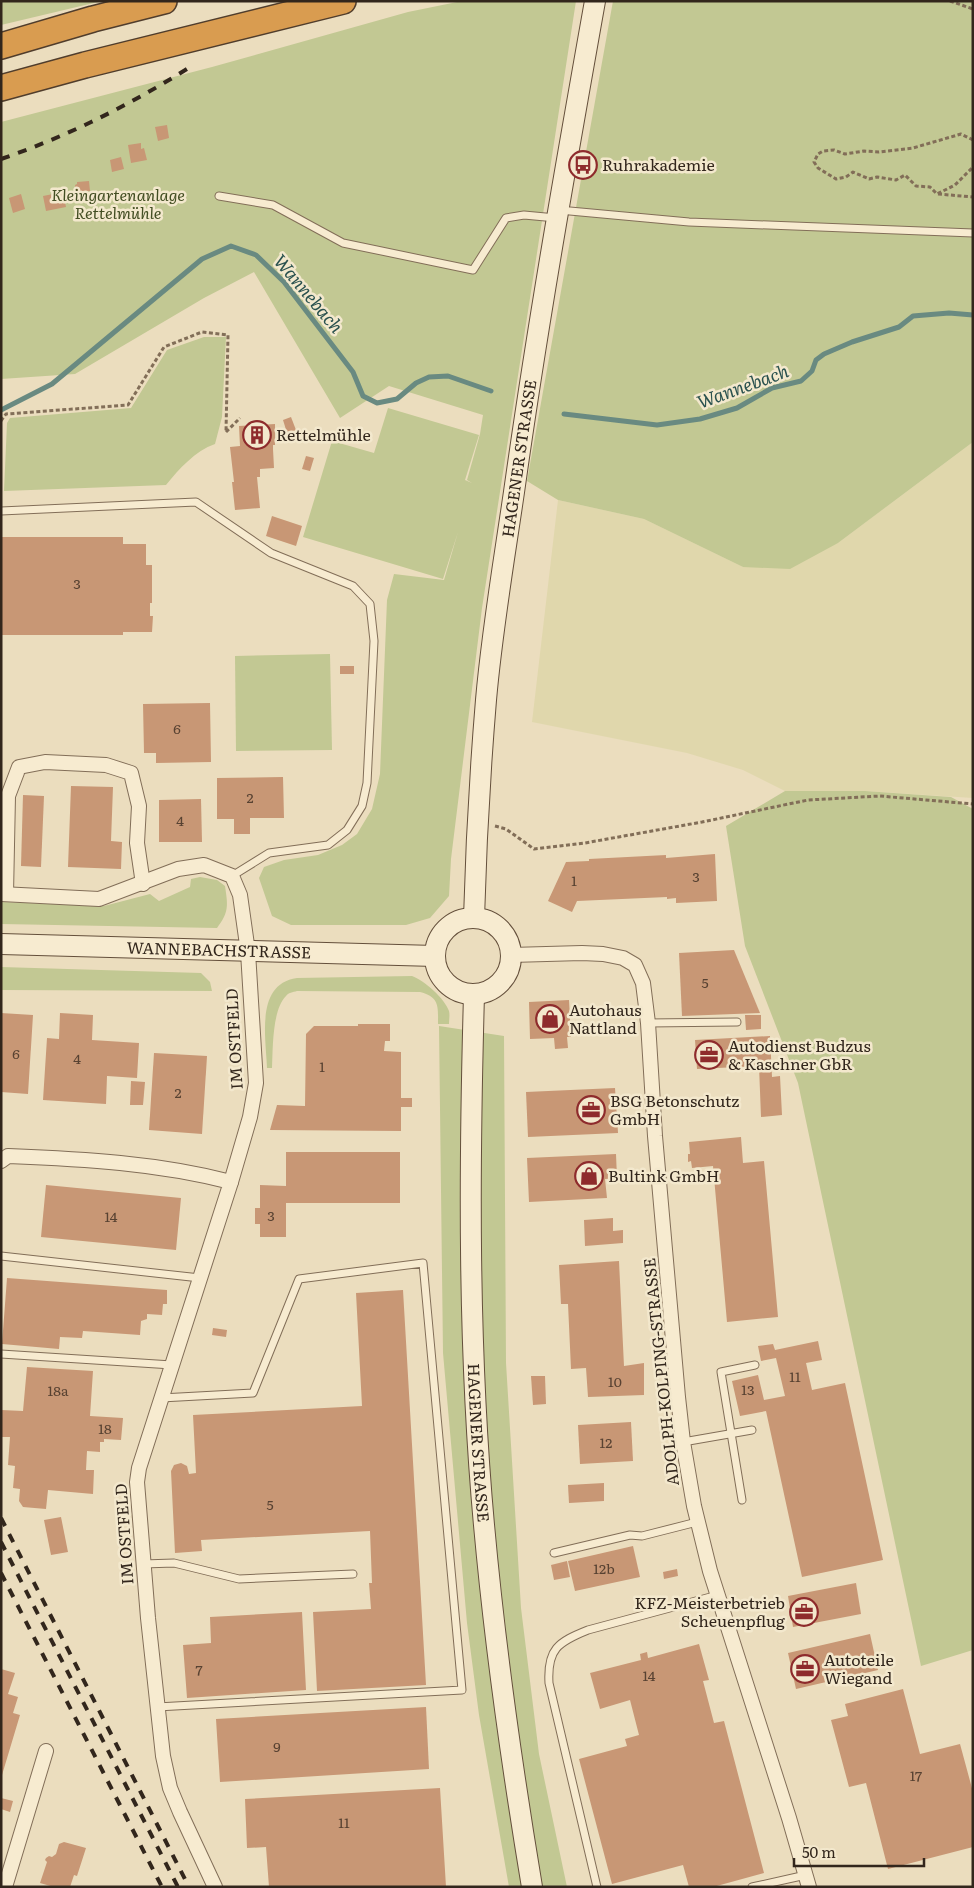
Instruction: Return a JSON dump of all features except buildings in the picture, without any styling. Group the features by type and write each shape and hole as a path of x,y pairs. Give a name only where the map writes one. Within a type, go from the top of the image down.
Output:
{"highway":[{"path":"1,46 92,19 164,1"},
{"path":"1,88 85,65 343,1"}],"main road":[{"name":"HAGENER STRASSE","path":"474,918 486,698 492,648 530,383 557,214 595,1"},
{"path":"474,918 486,920 496,925 510,944 511,955 507,972 497,987 486,993 474,995 462,993 451,988 442,979 436,968 435,956 438,940 449,927 461,920 474,918"},
{"name":"WANNEBACHSTRASSE","path":"1,944 435,956"},
{"name":"HAGENER STRASSE","path":"474,995 470,1225 474,1365 484,1524 500,1676 532,1887"}],"street":[{"path":"143,884 137,843 139,806 130,773 106,765 45,762 19,767 8,796 3,894 99,899 143,884 178,869 204,865 232,876"},
{"name":"IM OSTFELD","path":"215,1887 170,1788 163,1756 143,1564 137,1482 139,1468 231,1182 250,1117 256,1088 248,952 240,895 232,876"},
{"name":"ADOLPH-KOLPING-STRASSE","path":"511,955 593,953 623,958 635,965 643,983 648,1023 654,1136 683,1442 697,1522 807,1881"},
{"path":"4,1156 89,1160 155,1166 198,1173 231,1182"},
{"path":"5,1887 46,1751"}],"lane":[{"path":"219,196 273,205 343,243 473,270 506,218 524,215 557,214 689,222 973,233"},
{"path":"1,511 196,502 271,553 353,586 370,604 374,641 367,783 362,806 346,830 328,845 269,853 232,876"},
{"path":"648,1023 737,1022"},
{"path":"1,1256 200,1278"},
{"path":"157,1706 462,1690 423,1264 299,1279 253,1393 161,1398"},
{"path":"1,1354 172,1364"},
{"path":"742,1500 721,1372 755,1365"},
{"path":"683,1442 752,1430"},
{"path":"554,1553 630,1535 642,1536 697,1522"},
{"path":"143,1564 174,1563 239,1579 354,1574"},
{"path":"597,1887 549,1683 548,1668 554,1650 571,1637 588,1630 718,1595"},
{"path":"752,1887 807,1881"}],"path":[{"path":"950,1 973,9"},
{"path":"973,140 961,134 913,148 878,152 864,150 845,154 834,150 823,151 818,154 814,162 818,168 836,179 854,172 868,179 877,177 896,180 905,174 916,186 930,187 937,194 973,197"},
{"path":"937,194 956,185 973,167"},
{"path":"1,422 6,414 128,406 164,347 202,332 228,335 226,432 240,418"},
{"path":"478,822 506,829 534,849 692,824 808,800 880,796 973,804"}],"shaded area":[{"path":"973,442 973,798 865,791 785,791 743,770 687,753 532,722 558,500 644,519 743,567 838,543"}],"green space":[{"path":"1,1 102,1 1,25"},
{"name":"Kleingartenanlage Rettelmühle","path":"462,1 576,1 482,608 451,859 449,896 430,918 406,925 291,925 272,916 259,878 264,867 284,860 318,855 342,845 357,834 372,809 380,774 387,600 394,574 444,580 458,532 443,579 303,537 332,441 374,453 388,408 479,435 465,480 472,483 467,480 480,434 483,415 389,386 340,418 254,272 204,298 75,374 1,379 1,122 212,67 408,12"},
{"path":"613,1 973,1 973,442 838,543 790,569 743,567 644,519 558,500 527,481"},
{"path":"204,337 226,337 222,417 215,444 194,456 166,485 4,491 7,423 10,418 131,408 167,350"},
{"path":"330,654 332,750 236,751 235,656"},
{"path":"785,791 865,791 951,797 973,809 973,1650 921,1666 798,1083 745,946 726,826"},
{"path":"200,877 217,880 225,886 227,908 224,918 217,928 1,924 1,902 104,906 150,894 159,901 190,887 191,879"},
{"path":"1,967 201,973 210,982 212,991 1,990"},
{"path":"412,976 428,986 447,1006 449,1024 438,1024 438,1008 434,1000 427,994 420,992 297,991 287,995 281,1002 274,1030 272,1068 267,1068 266,1014 274,990 284,982 297,978"},
{"path":"439,1026 504,1036 506,1363 521,1608 539,1754 567,1887 509,1887 479,1715 467,1623 443,1353"}],"waterway":[{"name":"Wannebach","path":"1,410 52,384 202,259 231,246 256,255 284,282 353,372 363,396 377,403 397,399 416,383 429,377 448,376 491,391"},
{"name":"Wannebach","path":"564,414 657,425 700,419 737,408 772,388 801,381 812,371 816,360 824,354 852,342 899,327 913,316 949,313 973,315"}],"railway":[{"path":"1,159 98,119 190,67"},
{"path":"1,1518 189,1887"},
{"path":"1,1542 178,1887"},
{"path":"1,1573 162,1887"}],"place":[{"name":"Ruhrakademie","path":"583,165"},
{"name":"Rettelmühle","path":"257,435"},
{"name":"Autohaus Nattland","path":"550,1019"},
{"name":"Autodienst Budzus & Kaschner GbR","path":"709,1055"},
{"name":"BSG Betonschutz GmbH","path":"591,1110"},
{"name":"Bultink GmbH","path":"589,1176"},
{"name":"KFZ-Meisterbetrieb Scheuenpflug","path":"804,1612"},
{"name":"Autoteile Wiegand","path":"805,1669"}]}
